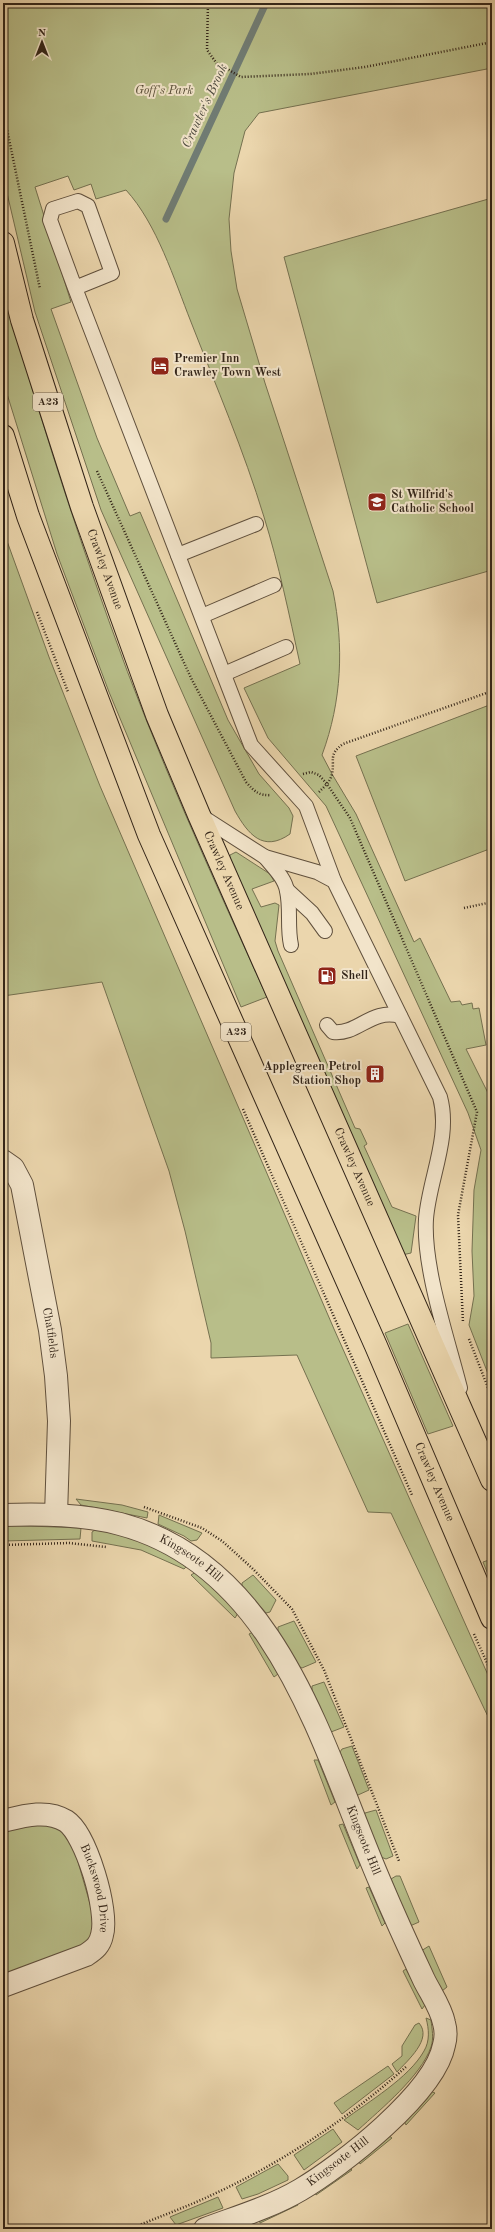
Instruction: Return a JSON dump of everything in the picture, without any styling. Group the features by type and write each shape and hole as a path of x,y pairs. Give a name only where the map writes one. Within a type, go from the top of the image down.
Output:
{"main road":[{"name":"Crawley Avenue","path":"3,243 22,320 82,507 157,715 199,815 492,1480"},
{"name":"Crawley Avenue","path":"3,436 28,516 149,835 376,1346 492,1618"}],"street":[{"name":"Chatfields","path":"3,1161 13,1168 22,1185 50,1330 59,1421 56,1515"},
{"name":"Kingscote Hill","path":"3,1516 56,1515 120,1524 150,1534 181,1549 234,1591 258,1620 282,1658 301,1694 380,1882 424,1980 440,2009 445,2026 444,2044 439,2062 428,2080 402,2109 371,2137 334,2167 298,2191 206,2229"},
{"name":"Buckswood Drive","path":"3,1821 32,1814 50,1815 65,1820 75,1829 82,1841 102,1903 104,1917 103,1934 97,1948 86,1956 3,1986"}],"lane":[{"path":"75,288 112,273 88,206 78,201 53,210 50,220 75,288 251,744 306,806 334,881 440,1097 444,1121 428,1207 426,1236 435,1290 471,1432"},
{"path":"178,555 256,524"},
{"path":"202,616 274,586"},
{"path":"224,674 286,647"},
{"path":"199,815 265,857 317,872 334,881"},
{"path":"265,857 279,874 287,890 312,913 325,931"},
{"path":"287,890 288,934 291,945"},
{"path":"360,1010 364,1014 376,1017"},
{"path":"327,1025 333,1032 341,1033 384,1013 400,1016"}],"path":[{"path":"208,3 207,50 220,68 229,70 241,77 310,74 365,67 492,42"},
{"path":"306,806 327,784 332,774 332,756 336,749 343,744 492,691"},
{"path":"464,908 492,902"},
{"path":"143,1506 202,1528 222,1541 252,1568 292,1609 324,1670 400,1864"},
{"path":"3,1545 69,1543 109,1547"},
{"path":"130,2229 214,2195 290,2154 359,2107 409,2064"}],"green space":[{"name":"Goff's Park","path":"3,3 492,3 492,68 259,113 245,131 234,173 229,219 231,251 237,289 265,383 333,591 337,612 340,653 337,694 329,735 322,755 356,814 414,942 420,938 451,1002 460,1001 462,1005 472,1003 473,1009 479,1008 486,1045 466,1049 492,1101 492,1384 469,1325 474,1296 472,1251 474,1190 481,1150 468,1113 326,806 268,738 244,688 300,664 284,590 264,517 248,468 171,270 156,235 147,219 126,190 96,199 91,184 74,190 68,176 35,187 71,302 51,309 97,438 130,516 140,512 228,720 259,774 289,808 293,816 290,834 272,842 264,841 257,838 245,827 235,811 101,510 35,312 3,176"},
{"path":"492,198 492,570 377,603 284,257"},
{"path":"3,286 27,371 67,498 127,671 184,812 267,997 241,1007 109,692 57,554 3,381"},
{"path":"3,530 49,657 100,786 334,1329 492,1684 492,1725 391,1513 368,1512 297,1355 211,1358 211,1343 185,1231 169,1171 102,982 3,996"},
{"path":"492,704 492,848 405,881 356,756"},
{"path":"236,852 270,874 274,881 252,889 261,907 275,903 279,905 275,941 278,951 355,1128 360,1129 367,1144 364,1146 392,1207 416,1216 411,1253 402,1255 229,861 230,855"},
{"path":"408,1324 453,1426 428,1434 385,1333"},
{"path":"76,1499 122,1505 148,1512 147,1518 81,1505"},
{"path":"159,1515 202,1533 197,1540 191,1541 184,1536 158,1524"},
{"path":"3,1525 81,1528 80,1539 3,1541"},
{"path":"95,1530 116,1533 165,1550 186,1567 184,1569 141,1550 92,1541 92,1532"},
{"path":"492,1559 492,1584 483,1562"},
{"path":"196,1572 238,1613 235,1618 191,1575"},
{"path":"253,1575 276,1600 270,1612 266,1613 242,1586 242,1583"},
{"path":"294,1621 316,1662 302,1668 298,1666 278,1631 278,1627"},
{"path":"253,1632 278,1674 274,1677 249,1634"},
{"path":"324,1682 344,1727 331,1732 312,1691 312,1686"},
{"path":"352,1746 369,1790 358,1795 340,1752 342,1749"},
{"path":"314,1760 318,1760 335,1802 331,1805"},
{"path":"376,1810 393,1856 386,1859 381,1857 364,1816 365,1813"},
{"path":"36,1823 59,1827 72,1841 95,1921 88,1943 3,1975 3,1830"},
{"path":"343,1824 360,1865 357,1869 339,1825"},
{"path":"396,1876 400,1876 419,1922 410,1926 391,1879"},
{"path":"369,1887 385,1923 382,1926 366,1888"},
{"path":"429,1946 447,1987 442,1991 421,1951"},
{"path":"406,1969 425,2005 422,2009 403,1971"},
{"path":"426,2018 431,2020 433,2037 431,2047 426,2058 419,2069 399,2092 358,2130 344,2120 409,2071 426,2047 428,2031"},
{"path":"419,2023 423,2036 421,2043 412,2056 397,2072 392,2064 402,2056 402,2046 415,2025"},
{"path":"388,2066 394,2074 342,2114 334,2103"},
{"path":"430,2091 435,2093 406,2125 403,2119"},
{"path":"333,2129 342,2142 304,2170 294,2155"},
{"path":"388,2135 392,2138 360,2164 358,2158"},
{"path":"278,2164 288,2176 288,2180 258,2194 242,2199 236,2187"},
{"path":"348,2166 352,2170 316,2195 314,2190"},
{"path":"218,2197 223,2208 176,2225 170,2217"},
{"path":"295,2200 298,2205 260,2223 259,2219"}],"waterway":[{"name":"Crawter's Brook","path":"166,219 266,3"}],"place":[{"name":"Premier Inn Crawley Town West","path":"160,366"},
{"name":"St Wilfrid's Catholic School","path":"377,502"},
{"name":"Shell","path":"327,976"},
{"name":"Applegreen Petrol Station Shop","path":"375,1074"}]}
